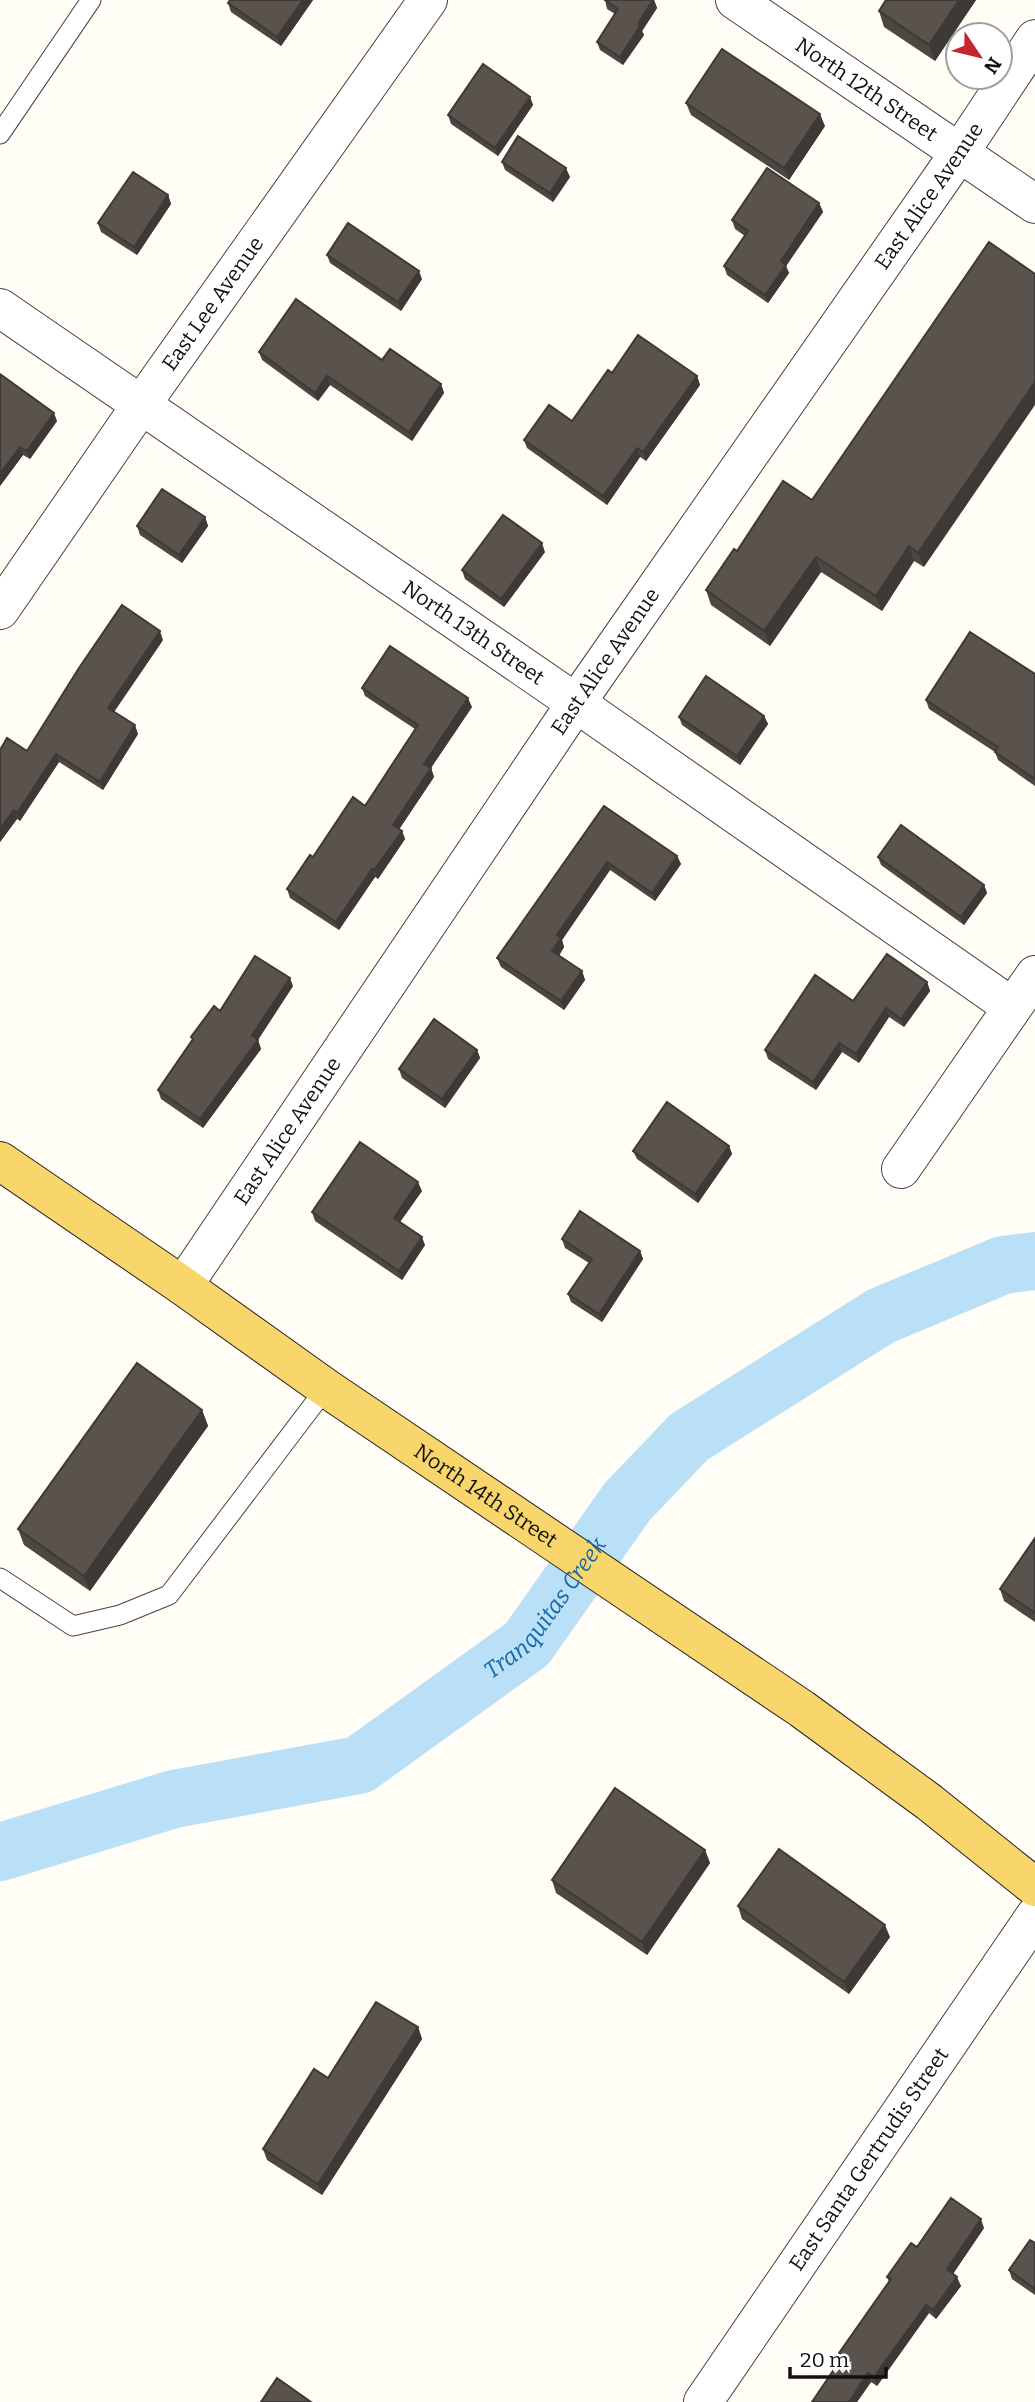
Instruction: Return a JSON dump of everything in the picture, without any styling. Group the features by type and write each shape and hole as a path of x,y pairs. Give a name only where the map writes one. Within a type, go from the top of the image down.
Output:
{"main road":[{"name":"North 14th Street","path":"0,1161 326,1388 802,1709 908,1787 1035,1887"}],"street":[{"name":"East Lee Avenue","path":"0,610 141,405 428,0"},
{"name":"North 12th Street","path":"735,0 1035,204"},
{"name":"East Alice Avenue","path":"183,1286 576,703 960,152 1035,39"},
{"name":"North 13th Street","path":"0,308 576,703 1012,1007"},
{"path":"901,1169 1035,975"},
{"name":"East Santa Gertrudis Street","path":"703,2402 1035,1916"}],"lane":[{"path":"0,134 91,0"},
{"path":"0,1578 73,1626 120,1615 169,1595 326,1388"}],"building":[{"path":"230,0 303,0 277,37 228,3"},
{"path":"605,0 653,0 620,57 597,42 618,9"},
{"path":"886,0 959,0 929,45 879,11"},
{"path":"722,49 820,114 784,168 686,103"},
{"path":"483,64 530,97 495,148 448,115"},
{"path":"518,136 566,168 550,193 502,162"},
{"path":"767,168 819,203 781,261 786,265 765,295 724,266 748,231 732,220"},
{"path":"133,172 168,195 134,247 98,223"},
{"path":"348,223 419,271 398,302 327,255"},
{"path":"989,242 1035,274 1035,382 918,553 909,546 876,596 816,557 764,631 706,590 734,549 737,551 783,481 812,500"},
{"path":"296,299 382,360 390,349 441,384 409,432 327,376 315,393 259,352"},
{"path":"638,335 697,376 643,452 637,448 603,496 524,440 549,405 572,421 608,370 612,373"},
{"path":"0,374 54,413 27,451 20,447 0,474"},
{"path":"162,489 205,517 179,555 137,526"},
{"path":"503,515 542,543 501,599 462,570"},
{"path":"122,605 160,631 108,708 135,725 100,782 56,754 17,813 14,810 0,829 0,750 7,738 27,751"},
{"path":"970,632 1035,674 1035,779 995,752 998,747 926,700"},
{"path":"390,646 468,698 424,764 431,768 393,825 402,831 336,922 287,889 310,855 313,857 353,797 365,806 418,725 362,688"},
{"path":"706,676 764,716 737,756 679,717"},
{"path":"604,806 677,856 652,893 607,862 557,935 561,938 552,951 582,971 561,1001 497,958"},
{"path":"901,825 984,885 961,917 878,857"},
{"path":"887,954 927,982 901,1019 886,1008 856,1054 839,1043 813,1082 765,1050 815,975 853,1001"},
{"path":"255,956 290,978 252,1035 258,1040 200,1119 158,1090 193,1039 191,1037 214,1006 220,1011"},
{"path":"434,1019 477,1050 442,1099 399,1069"},
{"path":"667,1102 729,1146 695,1194 633,1151"},
{"path":"360,1142 418,1182 394,1218 422,1237 399,1271 312,1212"},
{"path":"580,1211 640,1251 599,1314 568,1294 592,1259 562,1239"},
{"path":"137,1363 202,1410 84,1576 18,1529"},
{"path":"1035,1538 1035,1613 1000,1589"},
{"path":"615,1788 705,1850 642,1942 552,1880"},
{"path":"779,1849 885,1925 844,1982 738,1906"},
{"path":"376,2002 418,2027 318,2184 263,2149 314,2069 328,2078"},
{"path":"951,2198 981,2219 947,2269 957,2277 933,2310 926,2305 874,2377 868,2373 849,2402 812,2402 843,2356 839,2353 891,2279 887,2277 911,2243 917,2247"},
{"path":"1030,2240 1035,2243 1035,2289 1009,2270"},
{"path":"277,2378 311,2402 261,2402"}],"waterway":[{"name":"Tranquitas Creek","path":"0,1852 174,1799 359,1765 527,1644 627,1502 689,1437 881,1316 1003,1265 1035,1261"}]}
